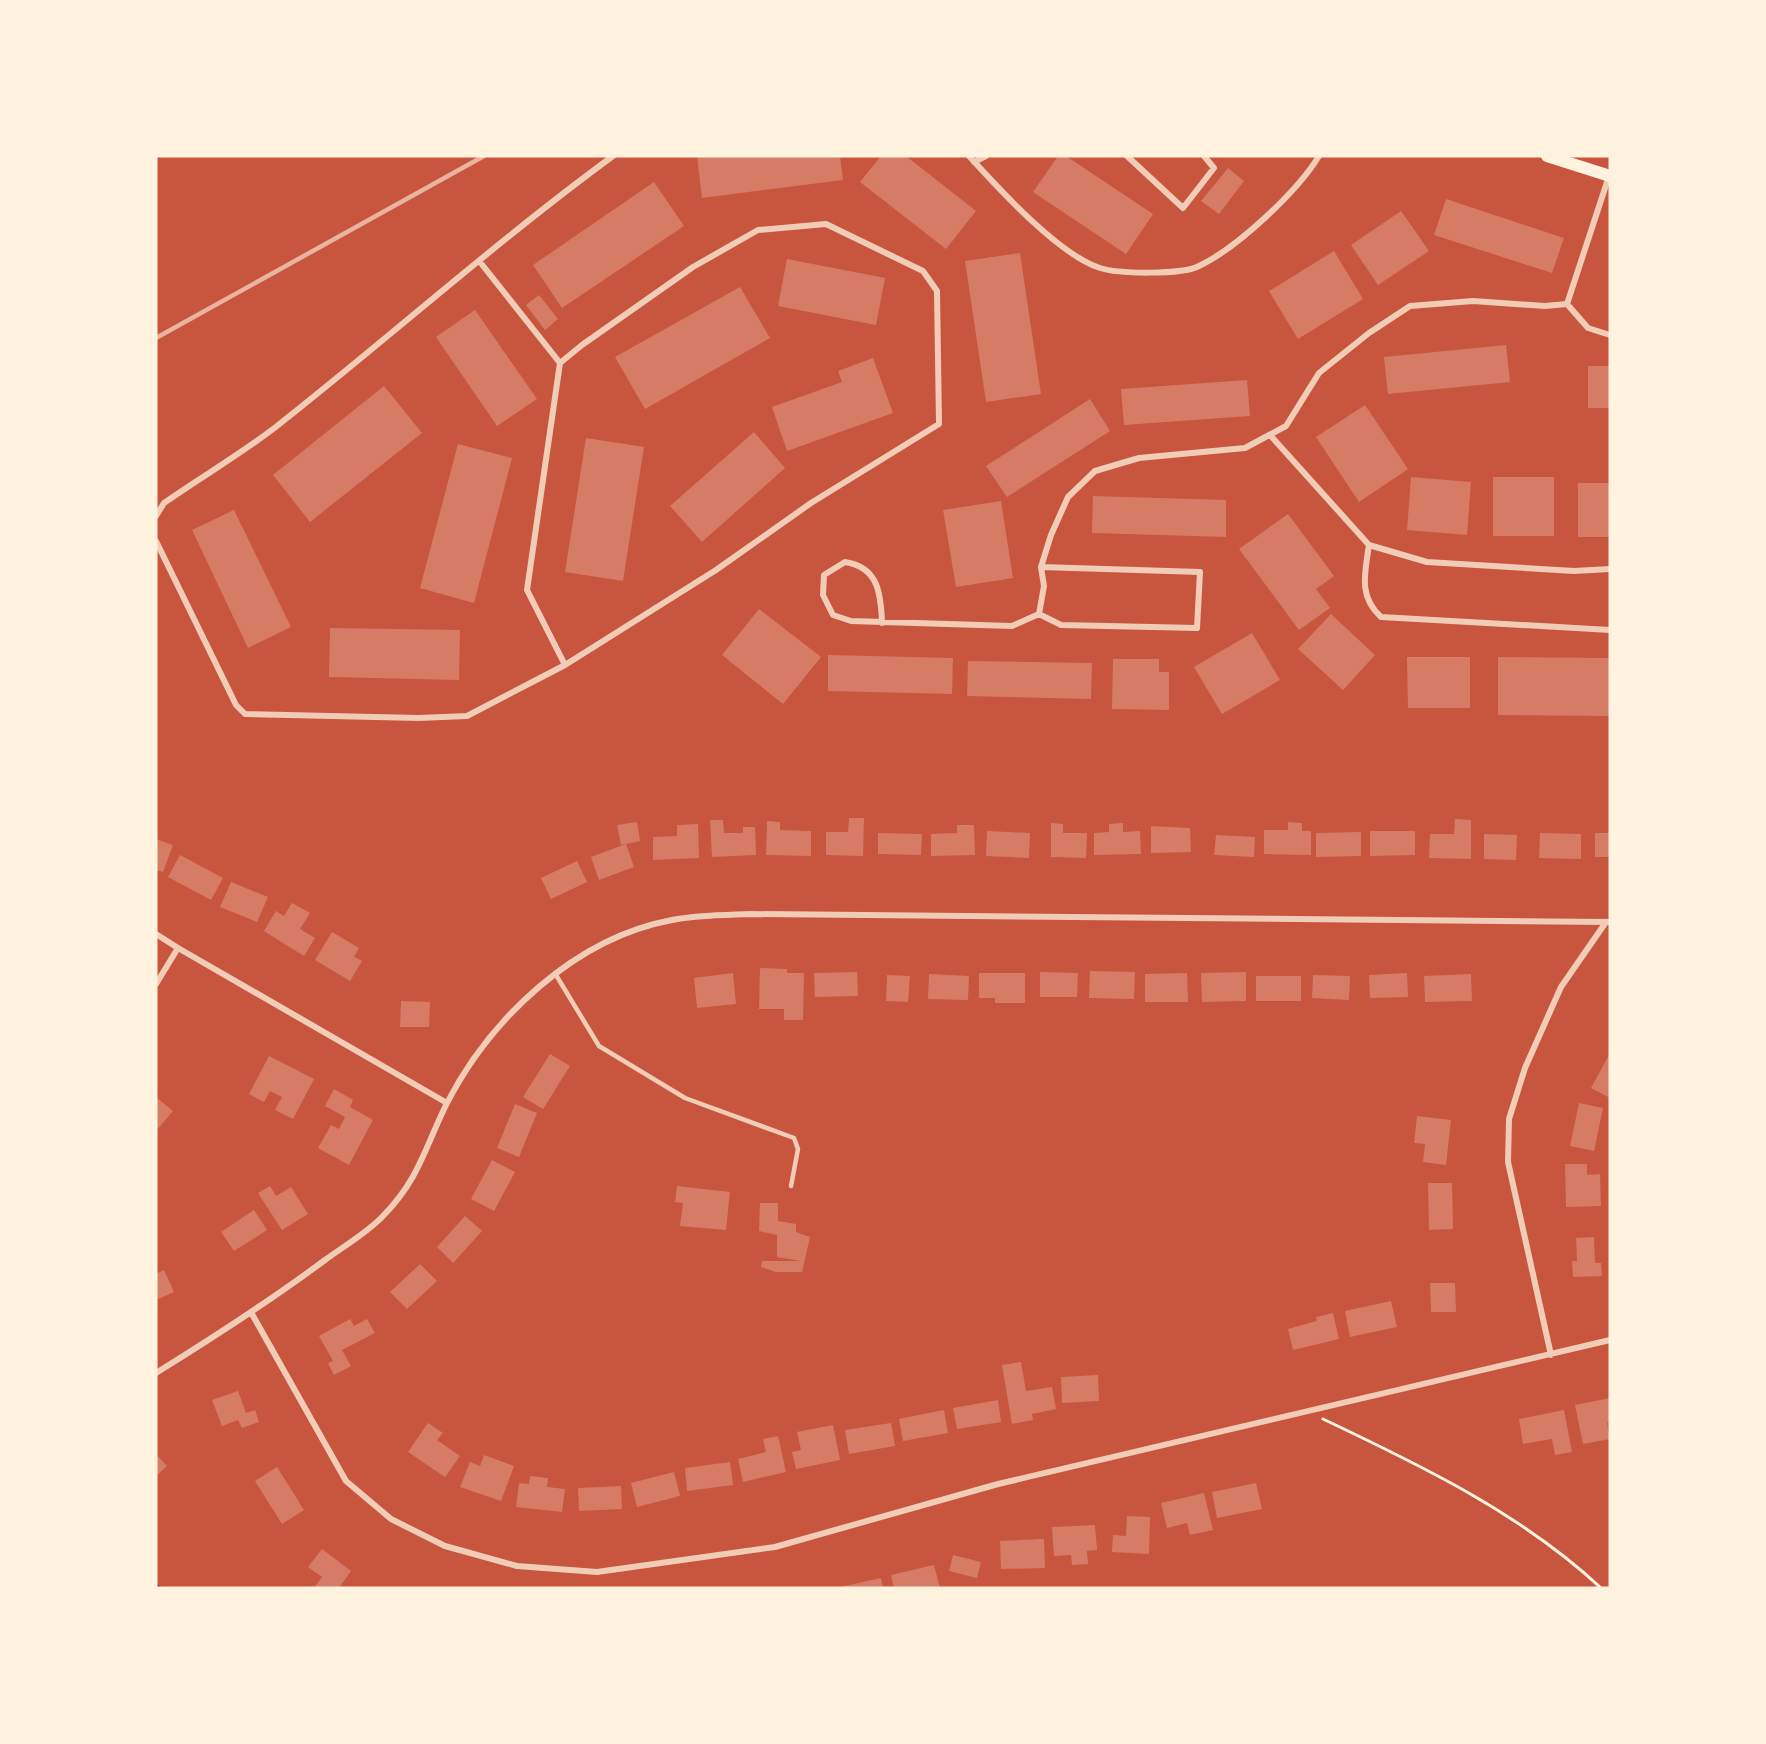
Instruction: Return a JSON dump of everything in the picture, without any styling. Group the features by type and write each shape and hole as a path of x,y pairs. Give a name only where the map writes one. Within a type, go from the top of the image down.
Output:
{"main road":[{"path":"1547,156 1609,176"}],"street":[{"path":"156,516 164,503 275,428 480,262 526,220 613,156"},
{"path":"969,156 999,189 1061,246 1100,268 1159,273 1198,267 1246,233 1280,204 1319,156"},
{"path":"974,162 986,156"},
{"path":"1127,156 1183,208 1214,168 1204,156"},
{"path":"1567,304 1609,176"},
{"path":"156,541 236,705 244,714 418,718 467,716 564,665 716,570 811,503 939,424 938,291 922,271 826,224 758,230 693,267 560,363 527,590 564,665"},
{"path":"480,262 560,363"},
{"path":"1039,614 1044,586 1041,567 1051,535 1068,497 1095,471 1138,458 1245,448 1270,435 1286,426 1319,373 1369,333 1410,306 1473,301 1545,306 1567,304"},
{"path":"1567,304 1588,328 1610,335"},
{"path":"1270,435 1369,545 1427,562 1574,571 1610,569"},
{"path":"1369,545 1363,583 1365,597 1371,608 1381,617 1610,630"},
{"path":"882,623 881,600 874,580 861,564 845,561 824,575 823,595 833,615 851,621 882,623 1012,626 1039,614"},
{"path":"1039,614 1061,625 1197,628 1200,572 1041,567"},
{"path":"156,1373 252,1314 381,1218 402,1195 420,1167 447,1103 482,1045 508,1014 556,975 596,948 633,932 671,920 705,916 1096,916 1608,922"},
{"path":"1551,1355 1508,1162 1509,1119 1525,1068 1561,987 1608,922"},
{"path":"156,934 447,1103"},
{"path":"156,984 178,948"},
{"path":"252,1314 346,1481 390,1519 445,1546 517,1566 597,1572 775,1547 998,1484 1610,1340"}],"lane":[{"path":"556,975 599,1046 685,1098 794,1138 798,1149 791,1186"}],"path":[{"path":"1308,1412 1442,1478 1519,1525 1579,1567 1601,1588"}],"building":[{"path":"697,156 840,156 843,180 702,198"},
{"path":"881,156 906,156 976,211 946,249 860,182"},
{"path":"1058,156 1066,156 1153,214 1126,254 1033,192"},
{"path":"1228,168 1244,181 1219,214 1201,201"},
{"path":"654,182 684,226 562,308 533,265"},
{"path":"1446,199 1564,238 1552,273 1434,235"},
{"path":"1401,211 1429,251 1378,285 1351,245"},
{"path":"1334,251 1363,299 1298,339 1269,291"},
{"path":"1020,253 1041,394 986,402 965,261"},
{"path":"787,259 885,278 876,325 778,306"},
{"path":"740,287 770,338 645,409 615,357"},
{"path":"539,295 558,319 545,330 526,305"},
{"path":"475,310 537,399 497,426 436,337"},
{"path":"1506,345 1510,382 1388,394 1384,357"},
{"path":"873,358 893,413 787,451 772,407 842,382 838,371"},
{"path":"1588,366 1610,366 1610,408 1588,408"},
{"path":"1247,380 1250,416 1124,425 1121,389"},
{"path":"384,386 422,433 310,522 273,475"},
{"path":"1090,399 1110,431 1007,497 986,466"},
{"path":"1365,405 1408,469 1359,502 1316,437"},
{"path":"754,432 785,468 702,542 670,506"},
{"path":"586,438 644,447 623,581 565,572"},
{"path":"458,444 512,458 474,603 420,588"},
{"path":"1411,477 1471,482 1467,535 1407,530"},
{"path":"1493,477 1554,477 1554,536 1493,536"},
{"path":"1578,483 1610,483 1610,537 1578,537"},
{"path":"1093,496 1226,500 1226,537 1092,533"},
{"path":"1001,501 1013,578 956,587 943,510"},
{"path":"234,510 291,627 248,648 192,530"},
{"path":"1288,514 1334,576 1316,589 1330,608 1299,630 1239,549"},
{"path":"759,609 821,657 783,704 722,655"},
{"path":"1331,614 1375,655 1343,690 1298,649"},
{"path":"330,628 460,630 459,680 329,677"},
{"path":"1252,633 1280,680 1222,714 1194,667"},
{"path":"828,655 953,658 952,694 828,691"},
{"path":"1407,657 1470,657 1470,708 1408,708"},
{"path":"1498,657 1610,658 1610,716 1498,715"},
{"path":"1113,659 1159,659 1159,672 1169,672 1169,710 1112,709"},
{"path":"968,661 1092,663 1091,699 967,696"},
{"path":"849,818 864,818 863,856 826,855 826,832 848,832"},
{"path":"1455,819 1471,820 1471,859 1429,858 1430,834 1454,834"},
{"path":"710,820 723,820 724,833 743,833 743,827 755,827 756,855 712,857"},
{"path":"767,821 780,822 780,830 811,831 811,856 766,855"},
{"path":"637,822 640,841 621,845 617,825"},
{"path":"1288,822 1302,823 1302,831 1311,831 1311,855 1264,854 1264,830 1288,830"},
{"path":"1051,823 1063,824 1063,833 1087,833 1086,858 1051,857"},
{"path":"1123,823 1123,832 1140,831 1141,854 1094,855 1094,833 1109,832 1109,824"},
{"path":"698,824 699,858 653,860 653,837 677,836 677,825"},
{"path":"957,825 974,825 975,855 931,856 931,834 957,833"},
{"path":"1151,826 1190,828 1191,852 1151,853"},
{"path":"987,831 1030,833 1029,858 986,856"},
{"path":"1370,831 1415,831 1415,855 1370,856"},
{"path":"1361,832 1361,856 1316,857 1316,833"},
{"path":"878,833 922,834 921,855 878,854"},
{"path":"1540,833 1581,834 1581,859 1539,858"},
{"path":"1595,833 1610,833 1610,857 1595,857"},
{"path":"1484,834 1517,835 1516,860 1484,859"},
{"path":"1216,835 1255,837 1254,857 1214,855"},
{"path":"156,839 173,845 163,872 156,870"},
{"path":"626,844 634,867 599,880 591,857"},
{"path":"180,855 223,878 211,900 168,877"},
{"path":"577,861 587,882 551,899 541,878"},
{"path":"231,882 268,897 257,922 220,907"},
{"path":"292,903 310,913 300,929 315,938 304,956 264,931 276,911 284,916"},
{"path":"332,932 359,948 354,957 362,961 350,981 315,960"},
{"path":"760,968 787,969 787,973 804,973 803,1020 784,1020 784,1009 759,1009"},
{"path":"1090,971 1135,972 1134,999 1089,998"},
{"path":"857,972 858,996 815,997 814,973"},
{"path":"1040,972 1078,973 1077,997 1040,997"},
{"path":"1246,972 1246,1001 1202,1002 1201,973"},
{"path":"733,973 736,1004 697,1008 694,978"},
{"path":"979,973 1025,973 1025,1003 995,1003 995,998 979,998"},
{"path":"1187,973 1188,1002 1145,1002 1145,974"},
{"path":"1407,973 1408,997 1370,998 1369,975"},
{"path":"929,974 969,976 968,1000 928,999"},
{"path":"1471,974 1472,1001 1425,1002 1424,976"},
{"path":"887,975 910,976 908,1002 886,1001"},
{"path":"1313,975 1350,976 1349,1000 1312,998"},
{"path":"1256,976 1301,976 1301,1001 1256,1001"},
{"path":"401,1001 430,1002 429,1027 400,1027"},
{"path":"1610,1053 1610,1098 1591,1088"},
{"path":"550,1054 570,1066 543,1109 523,1097"},
{"path":"269,1056 314,1079 293,1119 275,1110 282,1097 270,1091 264,1102 249,1094"},
{"path":"334,1089 353,1100 350,1107 373,1120 349,1165 318,1148 331,1125 339,1129 345,1117 325,1106"},
{"path":"156,1097 173,1111 156,1131"},
{"path":"1579,1103 1603,1108 1594,1151 1570,1146"},
{"path":"515,1104 537,1113 519,1157 497,1148"},
{"path":"1417,1116 1451,1120 1446,1165 1423,1162 1425,1144 1414,1143"},
{"path":"492,1160 515,1172 494,1211 471,1199"},
{"path":"1565,1164 1587,1164 1587,1175 1600,1174 1601,1206 1566,1207"},
{"path":"1428,1183 1452,1183 1453,1229 1429,1230"},
{"path":"270,1186 276,1196 291,1187 308,1214 282,1230 258,1193"},
{"path":"677,1186 730,1192 726,1230 680,1226 683,1203 675,1202"},
{"path":"760,1203 778,1203 778,1221 796,1224 796,1232 810,1237 802,1272 776,1272 761,1267 762,1261 801,1261 777,1257 777,1235 759,1231"},
{"path":"254,1210 267,1230 234,1251 221,1232"},
{"path":"465,1216 482,1231 453,1263 437,1247"},
{"path":"1594,1237 1595,1263 1601,1263 1602,1276 1573,1277 1572,1261 1577,1261 1576,1238"},
{"path":"420,1264 437,1281 407,1309 390,1292"},
{"path":"164,1270 174,1292 156,1300 156,1274"},
{"path":"1430,1283 1455,1283 1456,1312 1431,1312"},
{"path":"1391,1301 1397,1327 1350,1337 1345,1311"},
{"path":"1333,1313 1339,1339 1293,1350 1288,1329 1317,1321 1316,1317"},
{"path":"350,1319 354,1326 367,1319 375,1333 342,1350 351,1366 334,1375 328,1363 333,1361 319,1336"},
{"path":"1021,1362 1026,1391 1052,1387 1056,1409 1032,1414 1033,1420 1012,1424 1002,1365"},
{"path":"1098,1375 1099,1401 1062,1403 1061,1377"},
{"path":"238,1391 246,1413 255,1410 259,1422 242,1428 238,1420 222,1426 212,1400"},
{"path":"1610,1398 1610,1422 1607,1423 1610,1439 1583,1444 1575,1405"},
{"path":"998,1400 1001,1422 957,1429 953,1408"},
{"path":"944,1410 948,1433 903,1441 899,1419"},
{"path":"1564,1410 1572,1452 1555,1455 1552,1439 1523,1444 1519,1419"},
{"path":"428,1423 443,1433 437,1440 460,1456 445,1477 408,1452"},
{"path":"891,1423 895,1446 849,1454 845,1430"},
{"path":"833,1425 840,1460 796,1469 792,1452 801,1450 797,1432"},
{"path":"778,1436 786,1472 743,1482 738,1459 766,1452 763,1439"},
{"path":"156,1454 167,1466 156,1476"},
{"path":"484,1455 514,1466 501,1501 460,1487 470,1462 480,1466"},
{"path":"730,1462 733,1485 687,1491 685,1468"},
{"path":"277,1467 304,1510 282,1524 255,1481"},
{"path":"674,1472 680,1496 637,1507 631,1483"},
{"path":"530,1476 548,1478 547,1487 565,1489 562,1512 516,1507 519,1483 529,1484"},
{"path":"1256,1483 1262,1509 1217,1518 1212,1492"},
{"path":"621,1486 622,1509 579,1511 578,1488"},
{"path":"1204,1493 1213,1530 1190,1535 1187,1523 1167,1528 1161,1503"},
{"path":"1127,1516 1150,1517 1149,1554 1112,1552 1113,1535 1126,1536"},
{"path":"1095,1525 1097,1550 1087,1551 1088,1564 1072,1565 1071,1555 1054,1556 1052,1527"},
{"path":"1044,1539 1045,1568 1001,1569 1000,1541"},
{"path":"322,1549 351,1571 339,1588 314,1588 322,1577 308,1567"},
{"path":"953,1555 981,1562 977,1578 949,1571"},
{"path":"934,1565 940,1588 894,1588 891,1575"},
{"path":"881,1578 883,1588 840,1588 840,1587"}],"railway":[{"path":"156,338 484,156"}]}
